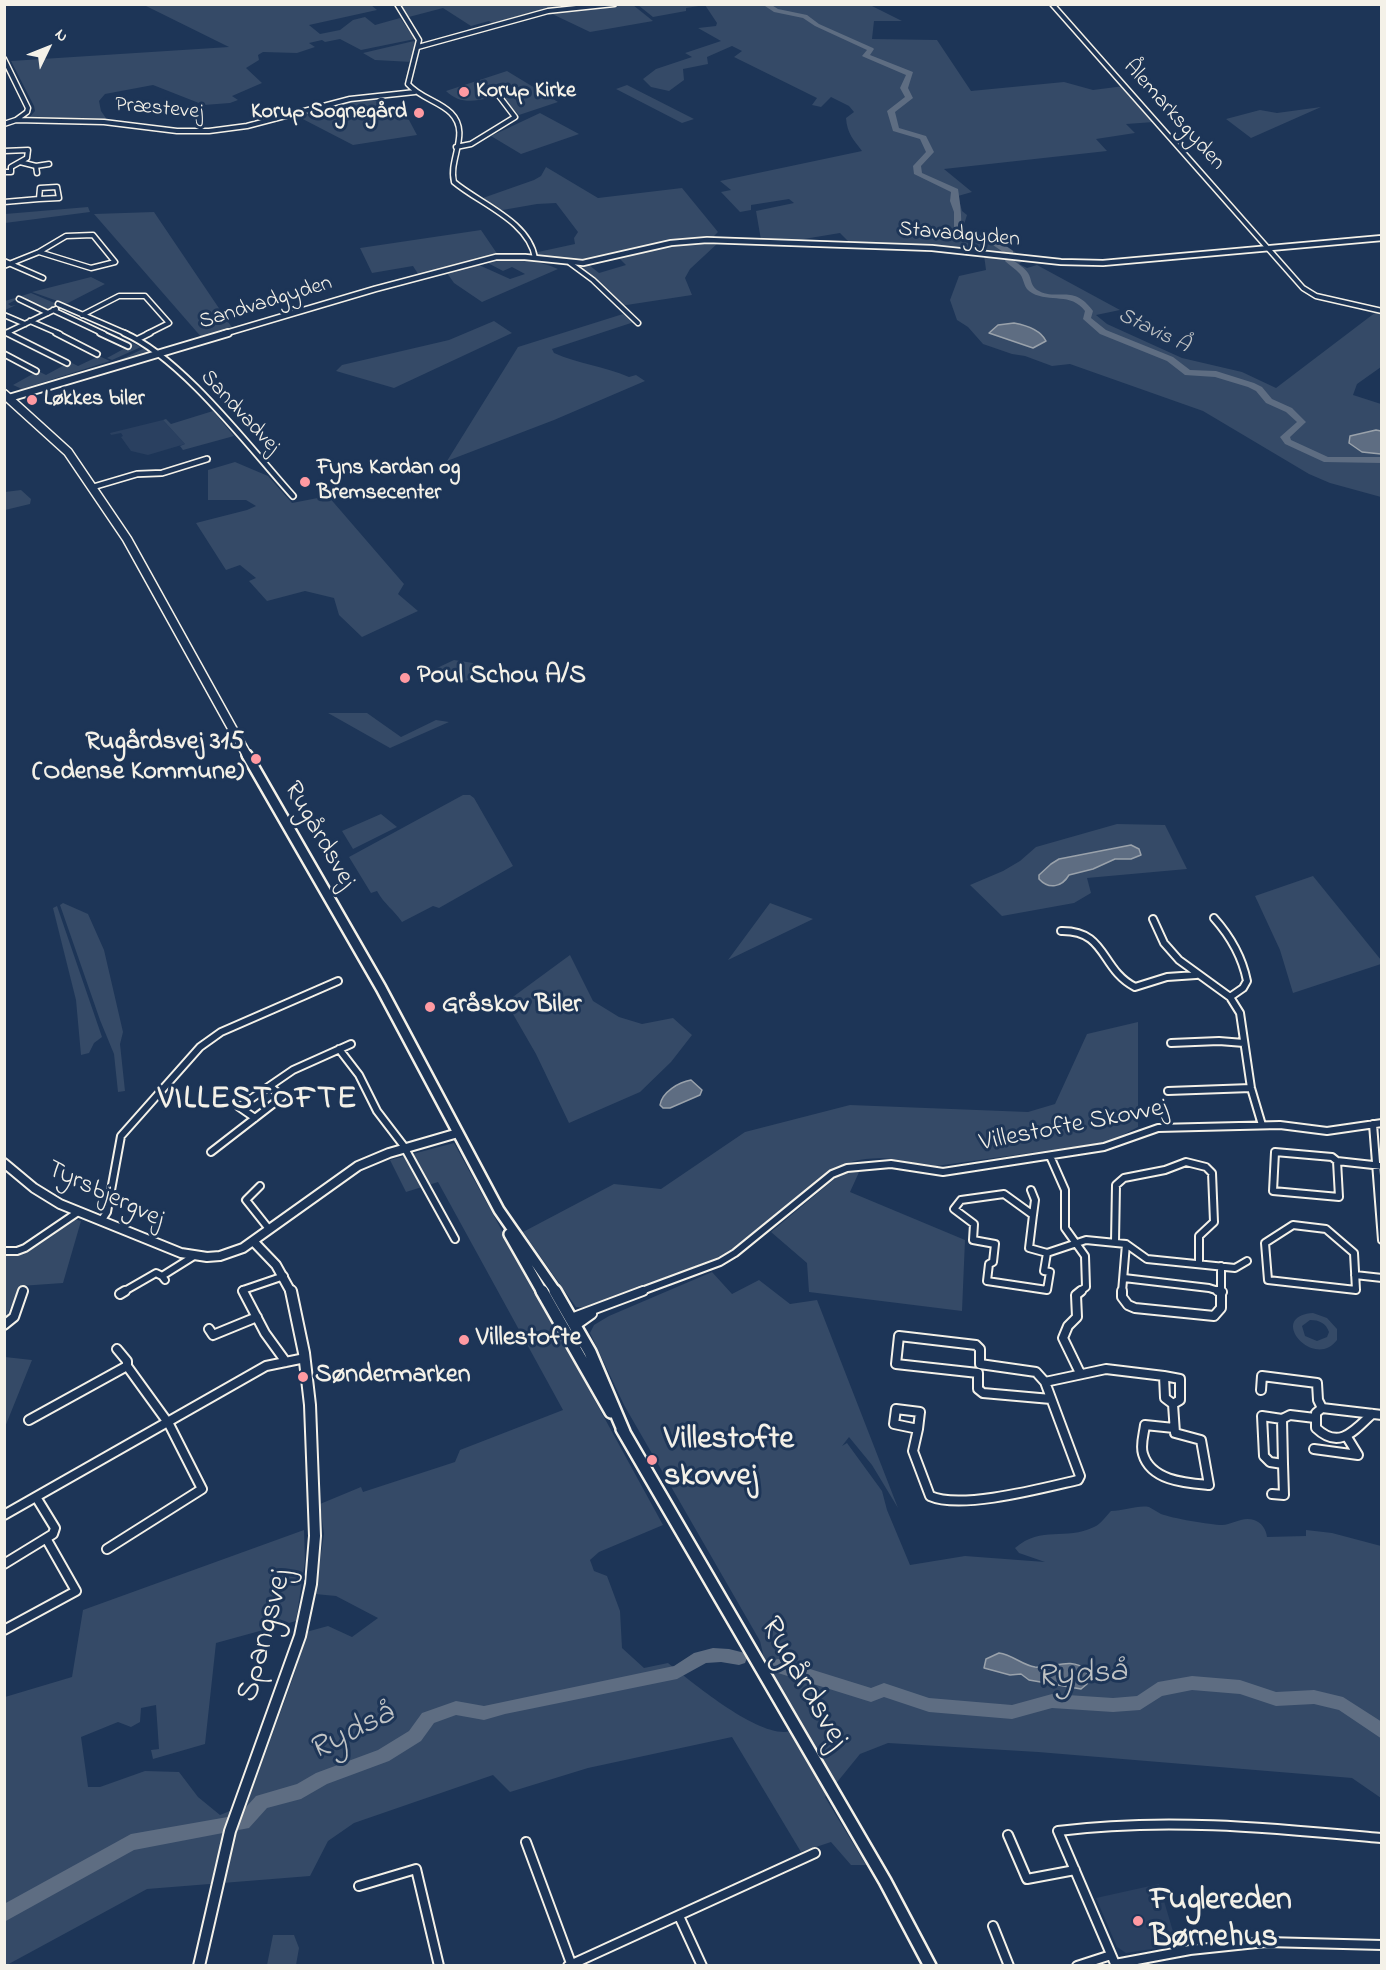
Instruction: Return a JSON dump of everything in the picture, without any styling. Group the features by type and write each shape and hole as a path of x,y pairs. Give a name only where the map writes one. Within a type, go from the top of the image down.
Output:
{"main road":[{"name":"Rugårdsvej","path":"7,396 62,445 93,487 132,548 273,802 381,988 535,1280 600,1372 624,1432 885,1881 930,1965"},
{"name":"Rugårdsvej","path":"499,1210 551,1284 567,1324"}],"street":[{"path":"397,4 404,19 418,37 418,47 407,79 408,84 415,92 446,109 455,117 459,126 453,165 454,182 521,230 535,253 535,258"},
{"path":"418,47 548,11 614,4"},
{"name":"Ålemarksgyden","path":"1052,4 1309,293 1382,311"},
{"path":"4,59 28,108 16,120"},
{"path":"4,79 14,78"},
{"name":"Præstevej","path":"4,124 16,120 104,122 177,131 209,131 247,126 350,99 415,92"},
{"path":"456,147 471,144 515,117 499,96"},
{"path":"4,143 5,151 28,150 27,158 11,167 4,168"},
{"path":"20,162 36,166 49,164"},
{"path":"36,166 37,173"},
{"path":"4,172 11,172 11,167"},
{"path":"4,202 39,200 59,198 57,187 40,188 39,200"},
{"path":"4,266 39,252 66,236 93,235 115,261 91,268 39,252"},
{"name":"Stavadgyden","path":"535,258 570,263 604,260 671,243 707,240 884,246 1103,263 1382,238"},
{"name":"Sandvadgyden","path":"7,396 158,354 375,289 488,259 513,256 535,258"},
{"path":"4,261 43,278"},
{"path":"570,263 574,269 595,282 624,313 638,322"},
{"path":"82,315 118,296 145,296 169,323 138,339"},
{"path":"19,299 128,346"},
{"name":"Sandvadvej","path":"50,311 60,305 138,339 158,354 196,388 293,496"},
{"path":"6,333 50,311"},
{"path":"4,315 79,343 97,354"},
{"path":"6,333 67,363"},
{"path":"4,354 36,371"},
{"path":"93,487 137,474 162,473 207,459"},
{"path":"1214,918 1235,943 1246,970 1247,981 1243,988 1230,998"},
{"path":"1153,919 1164,943 1179,960 1230,998 1240,1013 1251,1088 1262,1125"},
{"path":"1061,931 1078,932 1090,938 1115,972 1135,987 1167,977 1197,975"},
{"path":"101,1221 107,1212 121,1136 200,1047 221,1032 338,981"},
{"path":"1171,1043 1219,1041 1244,1043"},
{"path":"255,1118 239,1107 293,1070 351,1044"},
{"path":"339,1049 359,1076 377,1111 405,1148 455,1239"},
{"path":"211,1152 282,1097 270,1086"},
{"path":"1168,1091 1251,1088"},
{"name":"Villestofte Skovvej","path":"567,1324 728,1258 832,1174 847,1168 891,1164 943,1172 1119,1144 1142,1131 1158,1128 1280,1125 1327,1131 1382,1123"},
{"path":"1373,1124 1382,1240"},
{"name":"Tyrsbjergvej","path":"4,1163 45,1196 78,1212 194,1256 220,1256 232,1253 253,1241 347,1172 373,1159 458,1133"},
{"path":"1338,1161 1339,1197 1273,1191 1275,1152 1332,1157 1338,1161 1378,1166"},
{"path":"1050,1156 1065,1190 1065,1228 1085,1256 1086,1287 1077,1295 1077,1317 1068,1326 1063,1338 1080,1373"},
{"path":"1115,1242 1116,1185 1124,1178 1165,1170 1186,1162 1202,1165 1212,1173 1214,1222 1199,1236 1199,1264"},
{"path":"260,1186 246,1200 269,1229"},
{"path":"1031,1190 1035,1200 1029,1248 1047,1253 1086,1240 1126,1244 1147,1258 1235,1268 1247,1261"},
{"path":"1034,1215 1004,1194 961,1200 954,1209 974,1224 973,1240 995,1244 993,1262 988,1264 987,1281 1047,1290 1050,1272 1044,1270 1047,1253"},
{"path":"4,1251 17,1251 25,1248 78,1212"},
{"path":"1293,1225 1326,1229 1354,1253 1355,1275 1356,1290 1268,1280 1265,1243 1293,1225"},
{"name":"Spangsvej","path":"199,1965 239,1804 288,1675 300,1636 310,1584 315,1536 311,1400 306,1358 293,1297 284,1276 273,1260 253,1241"},
{"path":"1126,1244 1122,1297 1128,1305 1135,1308 1214,1316 1221,1308 1221,1266"},
{"name":"Tyrsbjergvej","path":"120,1294 156,1273 163,1278 194,1256"},
{"path":"1355,1275 1382,1278"},
{"path":"284,1276 243,1290 265,1333 286,1362"},
{"path":"1124,1278 1209,1288 1222,1292"},
{"path":"4,1325 14,1317 23,1291"},
{"path":"209,1329 213,1335 257,1317"},
{"path":"918,1429 913,1451 930,1496 936,1499 954,1501 1010,1496 1074,1483 1080,1476 1045,1382 1036,1372 980,1364 980,1349 976,1345 899,1336 896,1364 978,1373 978,1389 983,1393 1051,1399"},
{"path":"107,1549 202,1489 169,1421 149,1391 127,1366 127,1361 117,1349"},
{"path":"4,1515 266,1366 306,1358"},
{"path":"29,1420 127,1366"},
{"path":"1045,1382 1106,1369 1164,1376 1180,1379 1180,1400 1173,1404"},
{"path":"1164,1376 1165,1398 1173,1404"},
{"path":"1261,1390 1262,1376 1317,1383 1318,1400 1322,1408"},
{"path":"1173,1404 1175,1433 1201,1440 1203,1459 1209,1467 1209,1485 1173,1481 1154,1469 1142,1452 1145,1425 1174,1428"},
{"path":"1322,1408 1382,1415"},
{"path":"1322,1408 1315,1418 1316,1428 1327,1437 1347,1437 1372,1414"},
{"path":"1283,1464 1270,1462 1264,1456 1262,1416 1282,1419 1290,1415 1315,1418"},
{"path":"1272,1494 1284,1495 1282,1419"},
{"path":"1314,1449 1358,1455 1347,1437"},
{"path":"4,1564 47,1540 55,1528 36,1497"},
{"path":"6,1626 76,1591 47,1540"},
{"path":"1114,1961 1058,1831 1097,1825 1195,1822 1380,1838"},
{"path":"1008,1835 1027,1880 1075,1870"},
{"path":"526,1842 570,1965 814,1853"},
{"path":"359,1886 416,1869 439,1965"},
{"path":"679,1916 702,1965"},
{"path":"993,1926 1009,1965"},
{"path":"1077,1965 1267,1942 1382,1945"}],"shaded area":[{"path":"371,5 377,10 309,25 320,34 340,30 353,20 365,17 375,25 400,18 415,39 361,50 340,39 325,42 322,40 309,43 315,47 297,53 263,52 258,55 259,60 246,68 262,83 232,96 238,100 230,103 204,105 153,85 105,94 99,101 101,111 108,121 28,119 35,111 34,106 11,61 229,47 146,6"},
{"path":"398,5 563,5 496,26 489,21 471,26 443,8 405,18"},
{"path":"633,5 653,21 590,32 548,12"},
{"path":"638,5 705,5 653,17"},
{"path":"705,5 870,5 902,21 874,21 872,39 937,40 971,91 1064,82 1093,90 1124,86 1154,122 1126,124 1135,133 1096,139 1107,151 944,169 972,192 958,196 962,211 967,215 962,231 999,241 1018,254 901,243 849,242 840,233 786,242 761,240 756,211 794,203 789,199 751,205 751,210 740,212 721,192 731,190 720,181 862,151 851,136 847,124 846,118 854,112 849,106 831,97 821,107 812,105 817,98 734,57 742,51 732,46 707,57 708,64 683,69 684,80 669,91 651,87 643,79 656,69 692,57 685,53 721,41 698,28 716,26 717,23"},
{"path":"417,42 412,62 375,60 363,53"},
{"path":"507,71 558,102 519,115 503,99 510,96 505,93 467,101 446,91"},
{"path":"627,85 694,119 682,123 616,89"},
{"path":"371,98 409,120 417,135 353,145 295,115 317,107"},
{"path":"1321,107 1251,138 1226,119 1260,110 1277,113"},
{"path":"540,113 579,134 521,154 491,136"},
{"path":"546,167 598,198 682,188 718,232 713,237 673,240 607,257 577,262 539,257 538,252 575,244 574,238 578,232 556,203 497,211 480,199 534,180 541,176"},
{"path":"88,207 90,212 5,223 5,214"},
{"path":"154,212 233,329 203,339 94,214"},
{"path":"481,230 498,255 420,277 413,266 372,273 360,248"},
{"path":"693,242 718,243 690,269 685,278 692,295 620,306 602,284 575,267 589,265 599,273 626,265 620,259 656,248"},
{"path":"984,255 1024,260 1019,264 1027,268 1037,265 1120,310 1096,315 1107,324 1182,358 1242,372 1276,388 1376,312 1381,313 1381,367 1357,384 1353,395 1381,404 1381,497 1330,483 1309,474 1203,411 1070,364 1052,366 983,344 968,327 957,320 950,300 959,276 986,270"},
{"path":"496,259 536,262 558,269 482,302 454,283 447,273 479,265 510,279 525,274 512,267 503,271 486,262"},
{"path":"91,277 105,284 66,304 32,292"},
{"path":"31,293 57,304 47,311 19,298 8,304 16,305 5,310 5,301"},
{"path":"64,308 135,340 150,351 151,354 100,369 145,348 135,341 63,309 60,310 141,347 112,360 107,358 129,346 117,338 56,311"},
{"path":"623,314 634,322 552,349 554,353 563,357 629,377 636,375 645,381 554,420 447,461 518,347"},
{"path":"494,321 512,333 394,388 336,371 342,365 449,340"},
{"path":"99,356 110,361 22,389 13,385 38,371 46,375 70,362 78,366"},
{"path":"213,411 234,436 183,450 180,446 185,444 163,420 166,419 171,424"},
{"path":"163,420 185,444 148,455 131,451 121,437 123,436 121,433 111,435 110,433"},
{"path":"235,462 268,476 292,503 328,496 404,584 398,594 418,611 362,637 339,615 334,598 305,591 267,601 249,581 256,578 240,565 226,570 196,523 256,506 246,500 208,500 208,470"},
{"path":"21,490 31,499 30,504 5,510 5,492"},
{"path":"454,660 473,663 479,670 469,680 449,684 435,674 437,668"},
{"path":"328,713 367,713 401,737 436,720 449,722 390,748"},
{"path":"463,795 470,795 474,798 513,866 439,908 433,906 402,922 377,891 371,893 349,857"},
{"path":"381,814 397,827 353,849 342,831"},
{"path":"1117,824 1165,825 1187,869 1087,878 1091,893 1074,903 1002,916 970,885 1003,871 1020,861 1036,847"},
{"path":"1313,876 1381,960 1381,964 1293,993 1280,950 1255,896"},
{"path":"63,903 88,914 104,950 123,1032 120,1044 125,1091 118,1092 114,1054 60,905"},
{"path":"770,903 813,919 728,960"},
{"path":"57,906 102,1037 94,1043 89,1053 81,1055 76,1000 53,908"},
{"path":"570,955 593,1001 619,1017 642,1024 673,1018 692,1035 671,1062 640,1092 569,1123 536,1054 506,1002"},
{"path":"1138,1022 1138,1127 1109,1142 936,1166 880,1158 845,1164 829,1172 733,1251 594,1308 576,1307 523,1232 614,1184 661,1189 745,1132 850,1105 1028,1112 1055,1104 1087,1034"},
{"path":"454,1143 663,1525 599,1552 590,1560 594,1571 607,1576 620,1611 622,1648 644,1668 668,1663 741,1716 772,1730 787,1732 802,1726 764,1658 760,1641 624,1405 590,1333 594,1325 609,1316 712,1272 732,1294 759,1280 790,1304 817,1300 898,1508 872,1465 849,1437 842,1446 847,1443 882,1491 887,1510 910,1565 965,1556 1045,1562 1019,1553 1015,1548 1035,1537 1073,1533 1097,1526 1111,1511 1140,1507 1149,1507 1161,1514 1209,1524 1226,1525 1250,1519 1263,1527 1267,1537 1306,1536 1306,1530 1332,1533 1381,1546 1381,1798 1352,1778 1038,1752 888,1743 860,1754 825,1797 866,1865 851,1865 831,1842 801,1852 732,1737 588,1768 510,1792 493,1775 354,1823 328,1841 310,1876 147,1889 5,1966 5,1697 72,1677 83,1610 304,1530 305,1561 296,1621 216,1643 205,1744 153,1759 151,1750 159,1749 156,1705 141,1708 140,1722 131,1727 118,1722 81,1737 88,1787 100,1787 145,1771 179,1772 198,1797 220,1815 247,1804 294,1675 306,1632 328,1626 352,1637 378,1618 336,1596 315,1594 324,1534 320,1504 361,1487 363,1492 455,1462 460,1450 563,1410 438,1182 406,1192 390,1160"},
{"path":"860,1170 850,1192 965,1240 962,1311 809,1292 807,1263 771,1232 838,1176 849,1171"},
{"path":"74,1219 81,1221 63,1283 20,1286 5,1320 5,1255 21,1254"},
{"path":"1313,1313 1327,1318 1337,1329 1337,1340 1327,1348 1317,1349 1307,1346 1294,1331 1294,1323 1300,1316","holes":["1313,1320 1326,1326 1329,1332 1327,1337 1317,1341 1305,1336 1302,1326"]},
{"path":"5,1357 32,1360 5,1427"},
{"name":"Fuglereden Børnehus","path":"1159,1884 1177,1945 1126,1953 1117,1947 1096,1898"},
{"path":"273,1935 294,1935 299,1948 296,1965 267,1965"}],"water":[{"path":"1014,323 1036,331 1046,341 1033,348 989,333 998,325"},
{"path":"1381,431 1381,454 1362,452 1349,443 1350,436"},
{"path":"1131,845 1139,849 1141,855 1131,859 1115,859 1093,869 1069,875 1055,886 1047,885 1039,879 1039,875 1059,859"},
{"path":"691,1080 702,1090 700,1095 670,1108 663,1108 660,1105 661,1100 672,1088"},
{"path":"999,1653 1035,1667 1068,1663 1080,1666 1087,1670 1087,1684 1081,1689 1029,1680 1021,1674 1010,1675 984,1668 986,1659"}],"waterway":[{"name":"Stavis Å","path":"765,4 776,11 805,16 817,25 871,49 866,56 910,74 904,88 909,98 891,111 896,129 923,138 930,152 917,166 918,174 955,191 954,201 958,212 957,231 996,243 1010,253 1009,261 1024,273 1027,285 1033,291 1074,298 1083,302 1089,311 1087,319 1103,332 1170,359 1188,373 1216,374 1259,389 1269,401 1289,410 1302,422 1285,437 1288,442 1327,460 1382,460"},
{"name":"Rydså","path":"4,1914 131,1842 243,1822 262,1801 301,1791 322,1778 383,1756 415,1736 428,1718 456,1708 484,1713 677,1672 706,1656 721,1655 739,1658"},
{"name":"Rydså","path":"778,1666 871,1695 884,1690 929,1705 1012,1712 1052,1701 1113,1705 1140,1703 1158,1689 1192,1683 1240,1687 1276,1699 1314,1697 1343,1704 1382,1732"}],"place":[{"name":"Korup Kirke","path":"464,92"},
{"name":"Korup Sognegård","path":"419,113"},
{"name":"Løkkes biler","path":"32,400"},
{"name":"Fyns Kardan og Bremsecenter","path":"305,482"},
{"name":"Poul Schou A/S","path":"405,678"},
{"name":"Rugårdsvej 315 (Odense Kommune)","path":"256,759"},
{"name":"Gråskov Biler","path":"430,1007"},
{"name":"Villestofte","path":"464,1340"},
{"name":"Søndermarken","path":"303,1377"},
{"name":"Villestofte skovvej","path":"652,1460"},
{"name":"Fuglereden Børnehus","path":"1138,1921"}],"district":[{"name":"VILLESTOFTE","path":"258,1102"}]}
